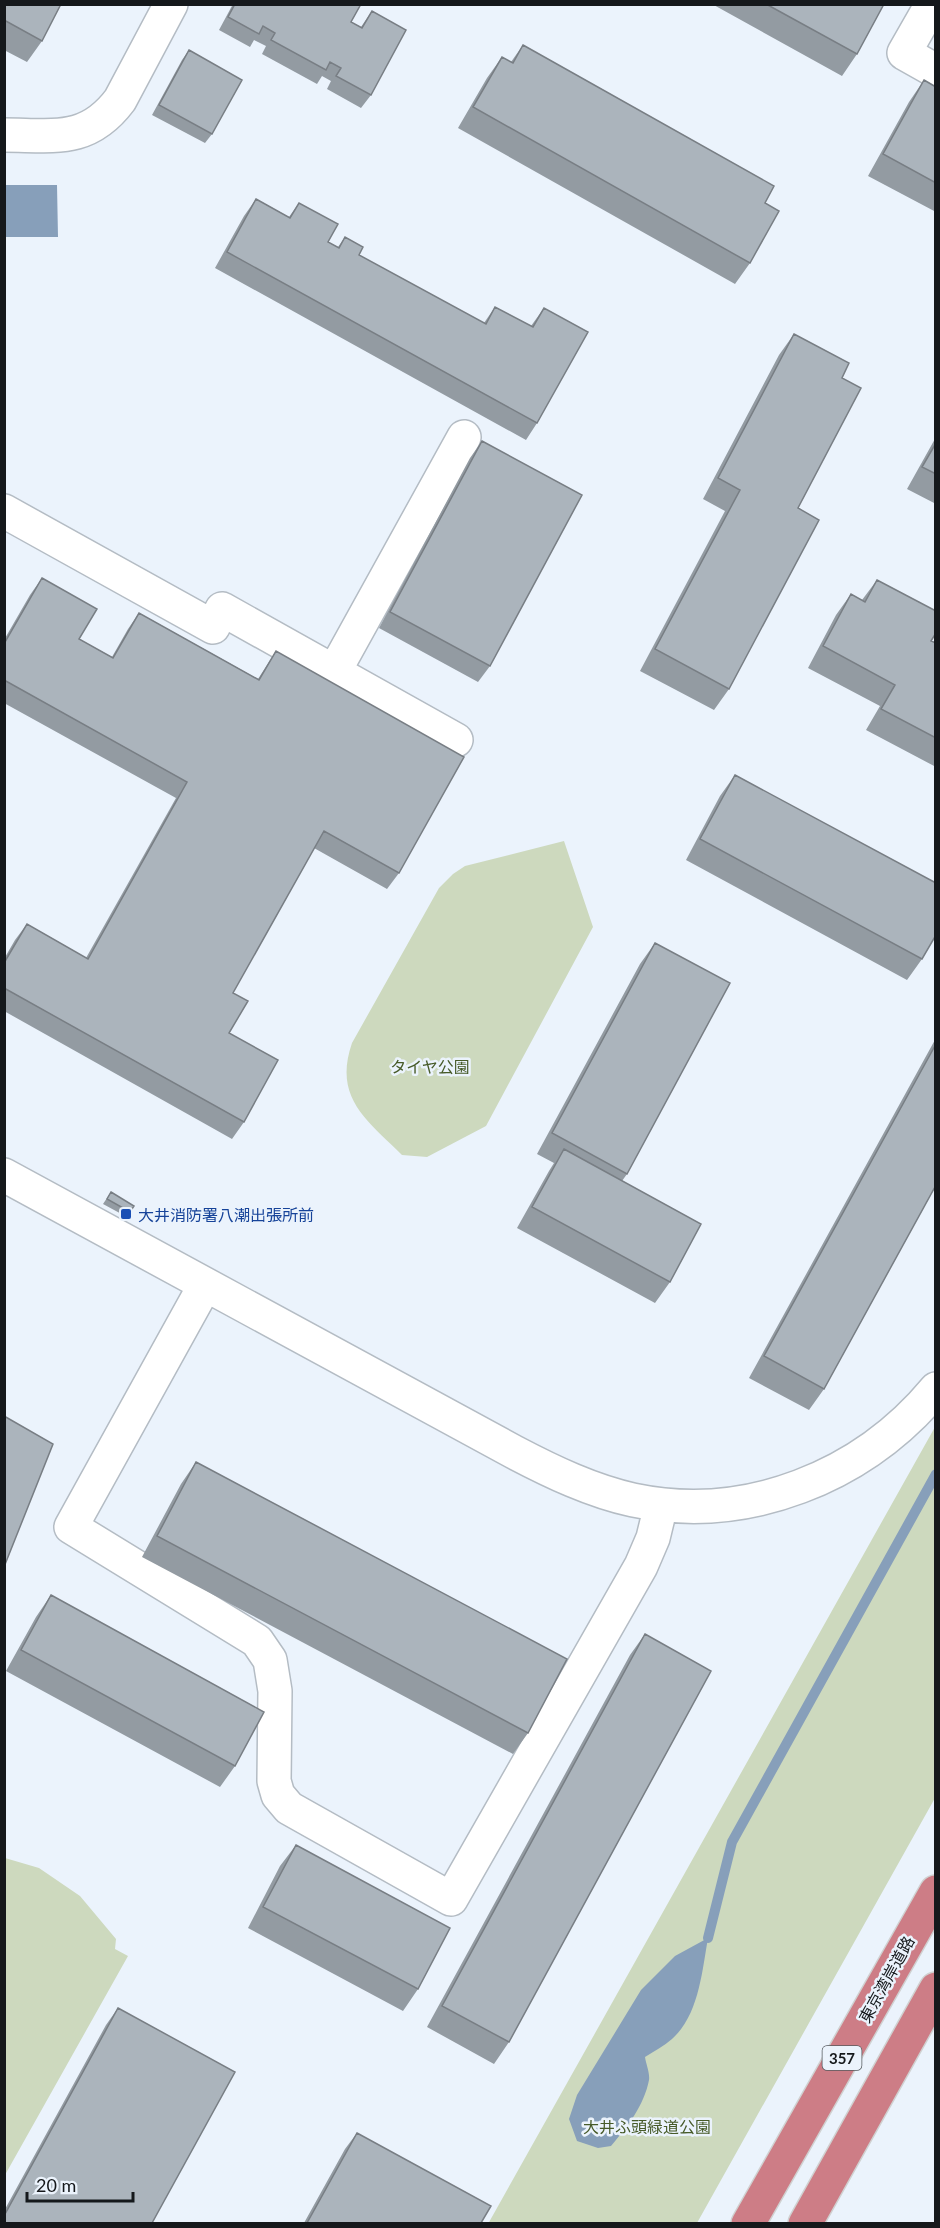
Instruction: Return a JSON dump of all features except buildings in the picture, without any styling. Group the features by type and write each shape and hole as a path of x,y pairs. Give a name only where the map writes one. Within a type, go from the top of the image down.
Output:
{"highway":[{"name":"東京湾岸道路","path":"748,2223 936,1892"},
{"path":"805,2223 936,1989"}],"street":[{"path":"4,135 62,135 81,132 96,125 112,112 120,100 171,4"},
{"path":"932,4 904,53 936,71"},
{"path":"334,672 464,437"},
{"path":"4,511 213,627 222,609 456,740"},
{"path":"4,1174 548,1469 605,1492 661,1504 693,1507 762,1499 806,1486 832,1474 879,1444 913,1414 936,1389"},
{"path":"205,1285 71,1527 257,1641 270,1660 275,1691 274,1781 278,1796 289,1808 451,1899 641,1566 653,1538 661,1504"}],"green space":[{"name":"タイヤ公園","path":"564,841 593,927 486,1126 427,1157 402,1155 366,1119 350,1093 347,1062 352,1043 439,888 453,874 465,866"},
{"name":"大井ふ頭緑道公園","path":"935,1427 935,1798 697,2223 488,2224"},
{"path":"5,1858 39,1868 80,1896 116,1939 115,1949 128,1956 5,2175"}],"water":[{"path":"5,185 57,185 58,237 5,237"},
{"path":"708,1938 694,2005 681,2029 672,2039 645,2057 649,2080 647,2090 634,2116 611,2146 598,2148 577,2141 569,2119 577,2095 641,1990 675,1956"}],"waterway":[{"path":"708,1938 732,1842 936,1474"}],"place":[{"name":"大井消防署八潮出張所前","path":"126,1214"}]}
